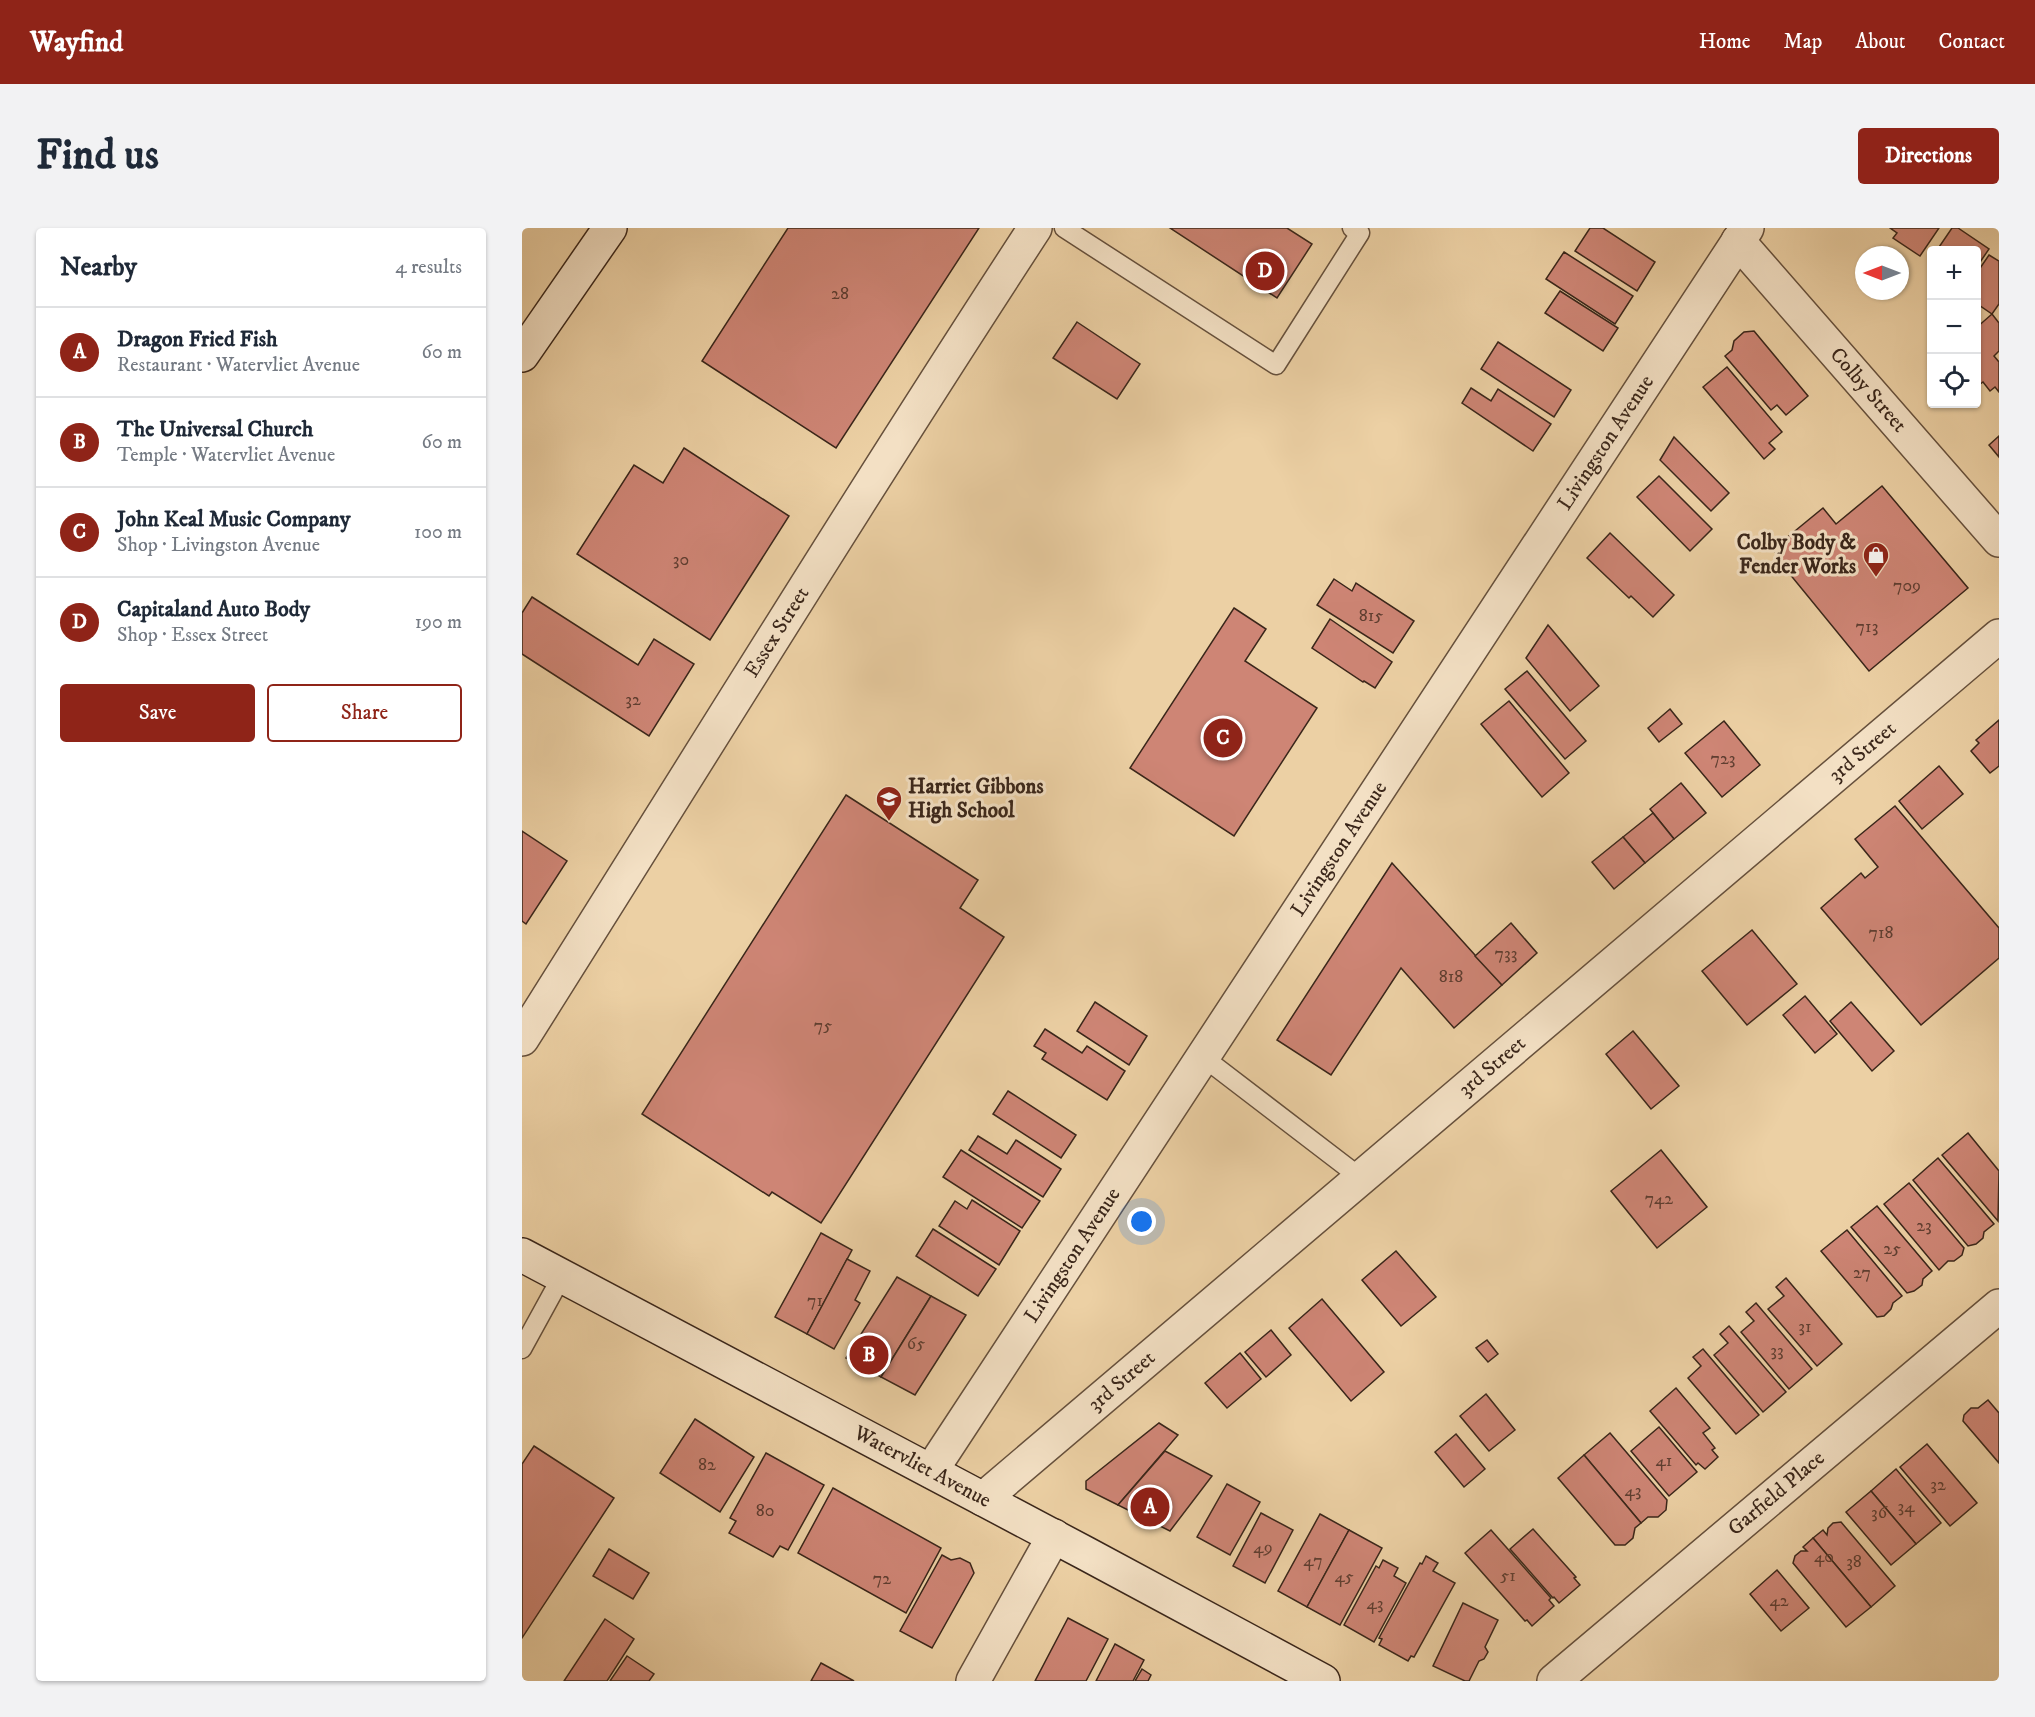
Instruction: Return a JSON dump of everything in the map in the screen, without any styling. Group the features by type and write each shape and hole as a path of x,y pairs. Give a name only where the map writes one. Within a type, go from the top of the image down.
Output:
{"street":[{"path":"522,355 610,228"},
{"name":"Essex Street","path":"522,1039 914,414 1035,228"},
{"name":"Colby Street","path":"1743,235 1999,540"},
{"name":"Livingston Avenue","path":"932,1471 1743,235"},
{"name":"3rd Street","path":"983,1499 1999,636"},
{"name":"Watervliet Avenue","path":"522,1254 1323,1681"},
{"name":"Garfield Place","path":"1554,1681 1999,1306"},
{"path":"973,1681 1054,1536"}],"lane":[{"path":"1064,228 1276,365 1360,234 1352,228"},
{"path":"1203,1057 1361,1178"},
{"path":"522,1349 562,1276"}],"building":[{"path":"788,228 979,228 836,448 702,361"},
{"path":"1170,228 1287,228 1312,244 1277,298"},
{"path":"1590,228 1603,228 1655,262 1637,291 1575,251"},
{"path":"1890,228 1939,228 1920,256 1909,249 1909,246 1893,238 1897,233"},
{"path":"1952,228 1958,228 1989,249 1981,261 1981,246 1940,246"},
{"path":"1564,252 1633,296 1615,324 1546,279"},
{"path":"1989,255 1999,261 1999,304 1992,314 1981,306 1981,267"},
{"path":"1560,291 1618,328 1603,351 1545,313"},
{"path":"1992,314 1999,323 1999,351 1994,356 1999,362 1999,392 1995,387 1990,391 1983,382 1981,383 1981,324"},
{"path":"1077,322 1140,364 1117,399 1053,358"},
{"path":"1754,331 1808,396 1786,415 1777,405 1771,410 1725,356 1732,350 1734,341 1744,332"},
{"path":"1498,342 1571,390 1554,417 1481,369"},
{"path":"1727,367 1782,432 1769,443 1775,449 1764,459 1703,387"},
{"path":"1471,388 1491,401 1498,389 1551,424 1533,451 1462,403"},
{"path":"1999,436 1999,457 1989,445"},
{"path":"1674,437 1729,493 1711,511 1660,460"},
{"path":"684,448 789,516 710,640 577,554 634,465 663,483"},
{"path":"1659,476 1712,529 1690,551 1637,497"},
{"name":"Colby Body & Fender Works","path":"1882,486 1968,588 1869,671 1784,567 1786,566 1773,549 1823,508 1836,524"},
{"path":"1610,533 1674,595 1653,617 1631,596 1629,598 1587,558"},
{"path":"1334,579 1352,591 1356,583 1414,621 1393,653 1317,605"},
{"path":"532,597 638,665 654,639 694,664 649,736 522,654 522,613"},
{"path":"1234,608 1266,629 1245,661 1317,708 1234,836 1130,768"},
{"path":"1330,619 1392,662 1375,688 1312,648"},
{"path":"1548,625 1599,686 1570,711 1526,658"},
{"path":"1527,671 1586,741 1565,759 1505,689"},
{"path":"1509,701 1569,773 1542,797 1481,724"},
{"path":"1670,709 1682,724 1659,742 1648,728"},
{"path":"1999,720 1999,766 1990,773 1971,751 1979,743 1976,740"},
{"path":"1724,721 1760,765 1722,797 1685,753"},
{"path":"1939,766 1963,794 1922,829 1899,801"},
{"path":"1681,783 1706,813 1674,839 1650,809"},
{"path":"846,795 978,880 960,908 1004,937 821,1223 772,1192 769,1196 642,1114"},
{"path":"1895,806 1999,928 1999,958 1921,1025 1821,908 1861,873 1865,878 1878,867 1855,839"},
{"path":"1653,813 1674,839 1645,863 1623,837"},
{"path":"522,831 567,861 526,924 522,921"},
{"path":"1623,837 1645,863 1614,889 1592,862"},
{"path":"1392,863 1502,985 1454,1028 1401,968 1331,1075 1277,1040"},
{"path":"1511,923 1537,953 1502,985 1475,956"},
{"path":"1752,930 1797,984 1747,1025 1702,971"},
{"path":"1805,996 1837,1034 1815,1053 1783,1015"},
{"path":"1095,1002 1147,1036 1129,1065 1077,1031"},
{"path":"1851,1002 1894,1051 1872,1071 1830,1021"},
{"path":"1045,1029 1082,1053 1087,1046 1125,1071 1107,1100 1042,1059 1046,1053 1034,1046"},
{"path":"1633,1031 1679,1086 1651,1109 1606,1054"},
{"path":"1008,1091 1076,1135 1061,1158 993,1114"},
{"path":"1968,1133 1999,1171 1998,1221 1942,1155"},
{"path":"978,1136 1007,1154 1016,1140 1061,1169 1043,1197 969,1150"},
{"path":"961,1150 1040,1201 1022,1228 943,1177"},
{"path":"1661,1150 1707,1207 1657,1248 1611,1191"},
{"path":"1938,1158 1994,1224 1984,1232 1983,1238 1976,1244 1968,1246 1913,1180"},
{"path":"1909,1183 1964,1248 1962,1255 1954,1261 1948,1261 1939,1270 1884,1204"},
{"path":"972,1200 1020,1231 999,1265 939,1226 955,1201 967,1209"},
{"path":"1877,1206 1932,1271 1923,1279 1922,1285 1914,1291 1907,1293 1851,1227"},
{"path":"933,1229 996,1269 978,1296 916,1256"},
{"path":"1847,1230 1902,1296 1893,1303 1884,1316 1877,1317 1821,1251"},
{"path":"821,1233 852,1250 807,1334 775,1317"},
{"path":"1396,1251 1436,1297 1401,1326 1362,1280"},
{"path":"847,1259 870,1271 855,1300 860,1303 834,1349 807,1334"},
{"path":"897,1277 931,1296 881,1377 846,1358"},
{"path":"1786,1278 1842,1344 1817,1366 1768,1309 1784,1296 1776,1287"},
{"path":"931,1296 966,1315 915,1395 881,1377"},
{"path":"1322,1299 1384,1372 1351,1401 1289,1328"},
{"path":"1756,1303 1812,1369 1789,1389 1741,1332 1754,1321 1746,1312"},
{"path":"1729,1326 1786,1392 1763,1412 1714,1355 1728,1343 1720,1334"},
{"path":"1271,1330 1291,1355 1266,1377 1245,1352"},
{"path":"1487,1340 1498,1354 1488,1362 1476,1348"},
{"path":"1703,1349 1759,1415 1736,1434 1688,1378 1701,1366 1693,1357"},
{"path":"1240,1353 1261,1379 1227,1408 1205,1383"},
{"path":"1676,1388 1710,1428 1703,1433 1715,1448 1712,1450 1718,1457 1705,1469 1698,1463 1696,1465 1650,1411"},
{"path":"1486,1394 1515,1430 1489,1451 1460,1416"},
{"path":"1988,1400 1999,1413 1999,1463 1963,1421 1964,1415 1971,1408 1978,1408"},
{"path":"695,1419 754,1457 720,1512 660,1473"},
{"path":"1159,1423 1178,1435 1118,1505 1086,1489 1086,1481"},
{"path":"1659,1427 1697,1472 1669,1496 1631,1451"},
{"path":"1610,1433 1667,1500 1666,1510 1658,1517 1648,1517 1641,1523 1584,1455"},
{"path":"1456,1434 1485,1469 1464,1487 1435,1452"},
{"path":"1927,1444 1977,1503 1950,1526 1900,1467"},
{"path":"534,1446 614,1498 522,1638 522,1464"},
{"path":"1165,1451 1212,1476 1170,1531 1118,1505"},
{"path":"766,1453 824,1485 788,1550 780,1546 773,1557 729,1533 736,1521 730,1518"},
{"path":"1584,1455 1641,1523 1635,1528 1633,1538 1625,1545 1615,1545 1558,1478"},
{"path":"1896,1469 1941,1523 1916,1544 1871,1491"},
{"path":"1227,1484 1260,1502 1230,1555 1197,1537"},
{"path":"833,1488 941,1548 906,1613 798,1553"},
{"path":"1871,1491 1916,1544 1891,1565 1846,1512"},
{"path":"1261,1513 1293,1530 1265,1583 1233,1566"},
{"path":"1320,1514 1349,1530 1307,1607 1278,1591"},
{"path":"1841,1522 1895,1586 1871,1607 1813,1538 1823,1530 1827,1535 1828,1528 1833,1523"},
{"path":"1533,1529 1576,1577 1574,1578 1580,1585 1559,1603 1510,1549"},
{"path":"1349,1530 1382,1548 1340,1625 1307,1607"},
{"path":"1491,1530 1551,1598 1549,1600 1554,1606 1532,1626 1465,1553"},
{"path":"1813,1538 1871,1607 1846,1627 1793,1563 1795,1556 1801,1551 1807,1551 1803,1547"},
{"path":"609,1549 649,1573 633,1599 593,1576"},
{"path":"942,1555 951,1560 960,1558 970,1563 974,1573 932,1648 900,1631"},
{"path":"1426,1556 1438,1563 1433,1571 1455,1583 1414,1657 1411,1656 1408,1661 1379,1645 1382,1639 1379,1638"},
{"path":"1383,1560 1398,1568 1394,1576 1406,1583 1374,1642 1344,1625 1376,1566 1379,1568"},
{"path":"1777,1570 1809,1608 1781,1631 1750,1594"},
{"path":"1463,1603 1498,1620 1485,1647 1488,1652 1484,1659 1479,1661 1469,1681 1433,1666"},
{"path":"1068,1618 1108,1639 1086,1681 1035,1681"},
{"path":"605,1619 634,1639 607,1681 564,1681"},
{"path":"1115,1644 1144,1660 1133,1681 1096,1681"},
{"path":"627,1656 654,1674 649,1681 610,1681"},
{"path":"821,1663 854,1681 811,1681"},
{"path":"1142,1669 1151,1675 1148,1681 1135,1681"}],"place":[{"name":"Capitaland Auto Body","path":"1265,271"},
{"name":"Colby Body & Fender Works","path":"1876,578"},
{"name":"John Keal Music Company","path":"1223,738"},
{"name":"Harriet Gibbons High School","path":"889,822"},
{"name":"The Universal Church","path":"869,1355"},
{"name":"Dragon Fried Fish","path":"1150,1507"}]}
